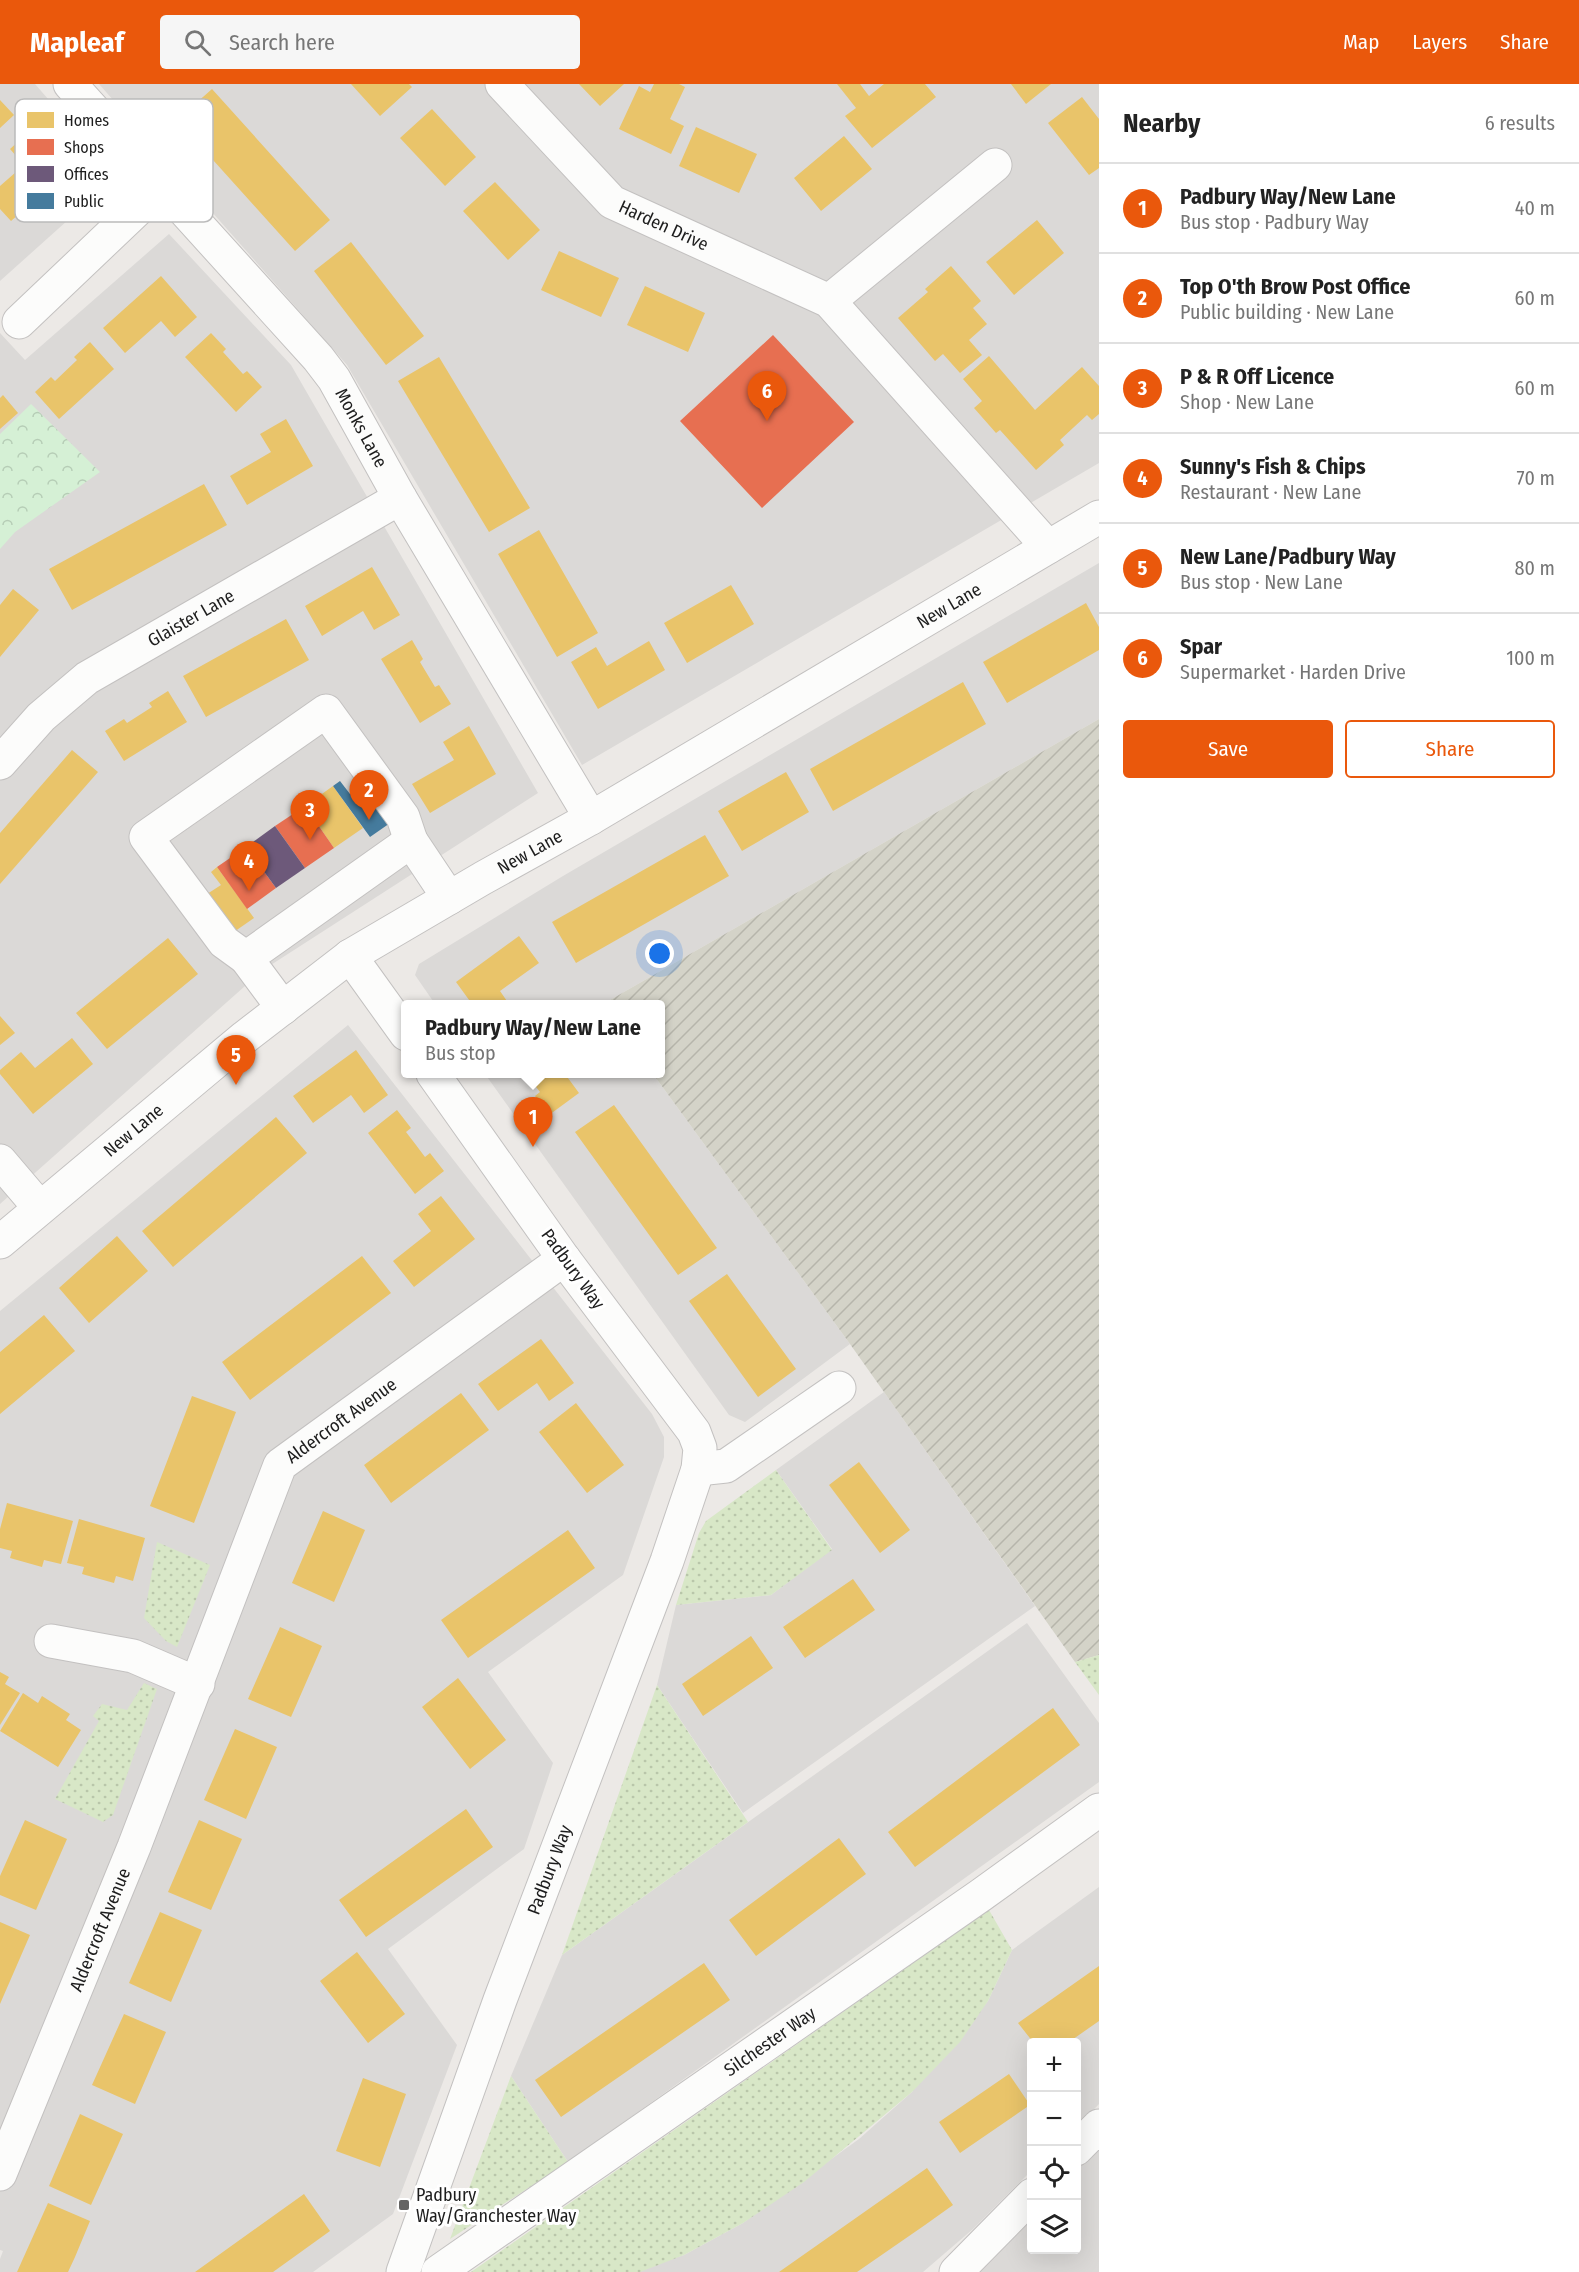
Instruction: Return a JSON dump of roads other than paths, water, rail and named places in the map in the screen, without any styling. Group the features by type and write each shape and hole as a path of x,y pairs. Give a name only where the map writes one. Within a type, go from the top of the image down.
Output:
{"street":[{"name":"Monks Lane","path":"70,84 84,99"},
{"name":"Harden Drive","path":"502,84 612,202 829,301 1048,547"},
{"path":"829,301 995,165"},
{"path":"19,322 124,222"},
{"name":"Monks Lane","path":"195,222 318,358 334,379 400,498 591,818"},
{"name":"Glaister Lane","path":"0,763 41,717 87,678 400,498"},
{"name":"New Lane","path":"0,1242 283,1008 350,956 591,818 1099,517"},
{"path":"283,1008 246,958 224,942 146,837 326,711 403,818 411,841 449,898"},
{"path":"246,958 411,841"},
{"path":"350,956 401,1028"},
{"name":"Padbury Way","path":"402,2272 500,2000 663,1570 698,1469 700,1448 694,1432 564,1259 436,1078"},
{"path":"0,1161 40,1208"},
{"name":"Aldercroft Avenue","path":"0,2174 134,1847 280,1465 564,1259"},
{"path":"698,1469 726,1466 839,1388"},
{"path":"51,1641 133,1656 198,1684"},
{"name":"Silchester Way","path":"438,2272 981,1895 1099,1809"},
{"path":"1080,2146 1099,2126"},
{"path":"956,2272 1027,2200"}],"place":[{"name":"Spar","path":"767,421"},
{"name":"Top O'th Brow Post Office","path":"369,820"},
{"name":"P & R Off Licence","path":"310,840"},
{"name":"Sunny's Fish & Chips","path":"249,891"},
{"name":"New Lane/Padbury Way","path":"236,1085"},
{"name":"Padbury Way/New Lane","path":"533,1147"},
{"name":"Padbury Way/Granchester Way","path":"404,2205"}]}
